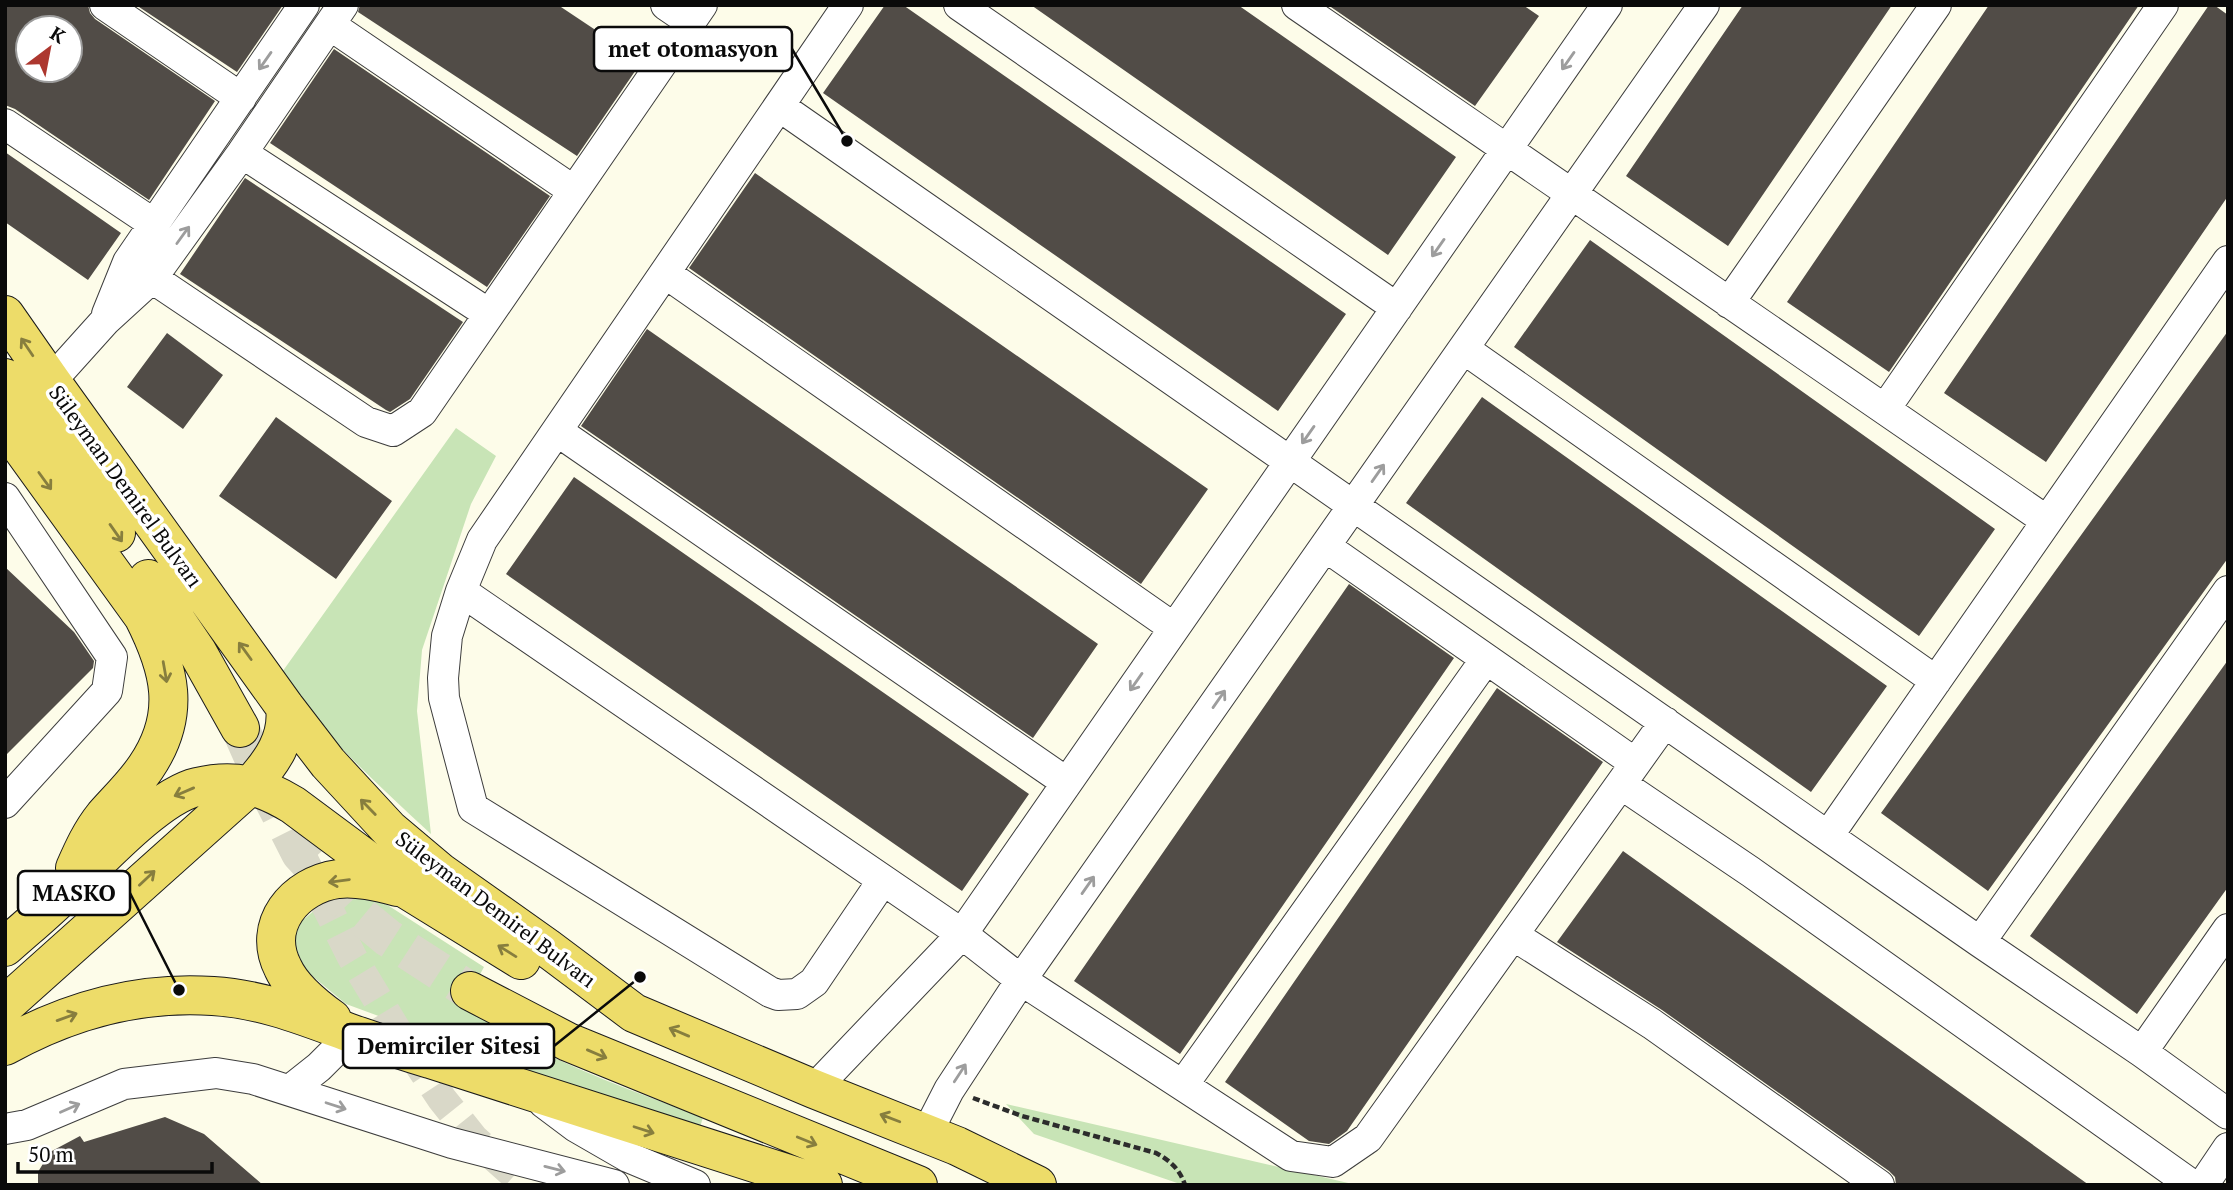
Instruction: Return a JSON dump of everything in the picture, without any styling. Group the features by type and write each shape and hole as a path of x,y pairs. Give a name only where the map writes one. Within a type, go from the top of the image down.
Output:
{"main road":[{"name":"Süleyman Demirel Bulvarı","path":"5,315 285,707 328,763 389,829 440,872 634,1013 814,1089 927,1133 997,1165"},
{"name":"Süleyman Demirel Bulvarı","path":"5,378 198,653 240,728"},
{"path":"5,425 143,615 157,643 166,670 169,704 157,748 146,768 103,818 84,846 63,895"},
{"path":"5,1005 251,785 279,748 287,722 285,707"},
{"path":"5,947 170,798 195,787 220,784 251,785 293,805 406,889 530,966 634,1013"},
{"path":"352,1034 324,1013 283,970 278,956 279,922 289,903 312,887 337,880 370,880 406,889"},
{"path":"470,991 568,1042 918,1185"},
{"path":"5,1046 66,1016 124,1000 213,996 252,1001 290,1010 352,1034 532,1094 823,1185"},
{"path":"997,1165 1037,1185"},
{"path":"997,1165 1063,1185"}],"lane":[{"path":"105,5 241,98"},
{"path":"105,321 128,262 304,5"},
{"path":"152,278 366,422 393,431 422,412 696,14 666,5"},
{"path":"848,5 482,540 447,636 443,678 444,698 473,808 770,992 778,995 797,994 814,982 883,880"},
{"path":"959,5 1397,307"},
{"path":"1297,5 2047,521"},
{"path":"814,1089 962,934 1607,5"},
{"path":"927,1133 949,1090 1021,980 1704,5"},
{"path":"1729,303 1936,5"},
{"path":"1885,409 2162,5"},
{"path":"51,382 105,321 152,278 336,15 574,191"},
{"path":"779,106 2228,1114"},
{"path":"5,124 154,224"},
{"path":"242,153 489,314"},
{"path":"1828,836 2228,261"},
{"path":"665,273 1174,628"},
{"path":"1464,349 1936,681"},
{"path":"556,431 1066,782"},
{"path":"5,498 112,657 107,691 5,803"},
{"path":"1326,547 1486,659 1751,872 2192,1185"},
{"path":"1980,942 2228,591"},
{"path":"461,592 962,934 1021,980 1291,1156 1333,1161 1368,1138 1665,722"},
{"path":"1183,1085 1486,659"},
{"path":"2142,1052 2228,929"},
{"path":"1513,935 1652,1024 1879,1185"},
{"path":"290,1090 352,1034"},
{"path":"5,1129 46,1118 124,1084 216,1073 253,1079 452,1143 614,1185"},
{"path":"532,1094 576,1127 628,1157 695,1185"},
{"path":"2203,1185 2228,1148"}],"path":[{"path":"949,1090 1021,1116 1156,1153 1171,1161 1183,1177 1185,1185"}],"green space":[{"path":"456,428 496,456 471,504 422,650 417,711 431,834 332,738 280,675"},
{"path":"348,897 370,897 389,906 484,967 464,1004 497,1028 580,1070 703,1117 699,1131 346,1004 305,970 296,948 296,933 302,921 317,908"},
{"path":"1006,1104 1357,1185 1183,1185 1034,1134"}],"building":[{"path":"5,5 88,5 95,19 215,101 149,200 15,109 5,105"},
{"path":"136,5 283,5 237,72"},
{"path":"360,5 558,5 642,61 577,156 358,12"},
{"path":"885,5 903,5 1346,314 1278,411 823,93"},
{"path":"1031,5 1238,5 1456,157 1388,255"},
{"path":"1328,5 1523,5 1539,16 1475,106"},
{"path":"1743,5 1892,5 1728,246 1626,176"},
{"path":"1989,5 2139,5 1889,372 1787,302"},
{"path":"2209,5 2214,5 2228,15 2228,196 2046,462 1944,393"},
{"path":"334,49 550,196 487,287 270,143"},
{"path":"5,152 121,233 88,280 5,222"},
{"path":"755,173 1208,489 1141,584 689,268"},
{"path":"245,178 463,322 410,399 390,412 386,410 180,274"},
{"path":"1590,240 1995,529 1919,636 1514,347"},
{"path":"647,329 1098,644 1033,738 581,426"},
{"path":"2228,331 2228,558 1988,891 1881,813"},
{"path":"167,333 223,375 183,429 127,387"},
{"path":"1482,397 1887,686 1811,792 1406,503"},
{"path":"276,417 392,501 336,579 219,496"},
{"path":"574,477 1029,794 962,891 506,574"},
{"path":"5,567 74,632 94,661 93,668 5,756"},
{"path":"1349,584 1454,658 1180,1054 1074,981"},
{"path":"2228,660 2228,887 2137,1014 2030,936"},
{"path":"1497,688 1603,762 1347,1131 1329,1144 1309,1141 1225,1082"},
{"path":"1623,851 2089,1185 1896,1185 1895,1177 1889,1171 1662,1010 1557,942"},
{"path":"165,1117 204,1134 263,1185 38,1185 38,1172 50,1152 80,1136 84,1142"}],"tunnel":[{"path":"240,728 300,853 348,905 388,938 470,991"},
{"path":"300,853 352,957 442,1099 474,1139 525,1184"}],"place":[{"name":"met otomasyon","path":"847,141"},
{"name":"Demirciler Sitesi","path":"640,977"},
{"name":"MASKO","path":"179,990"}]}
